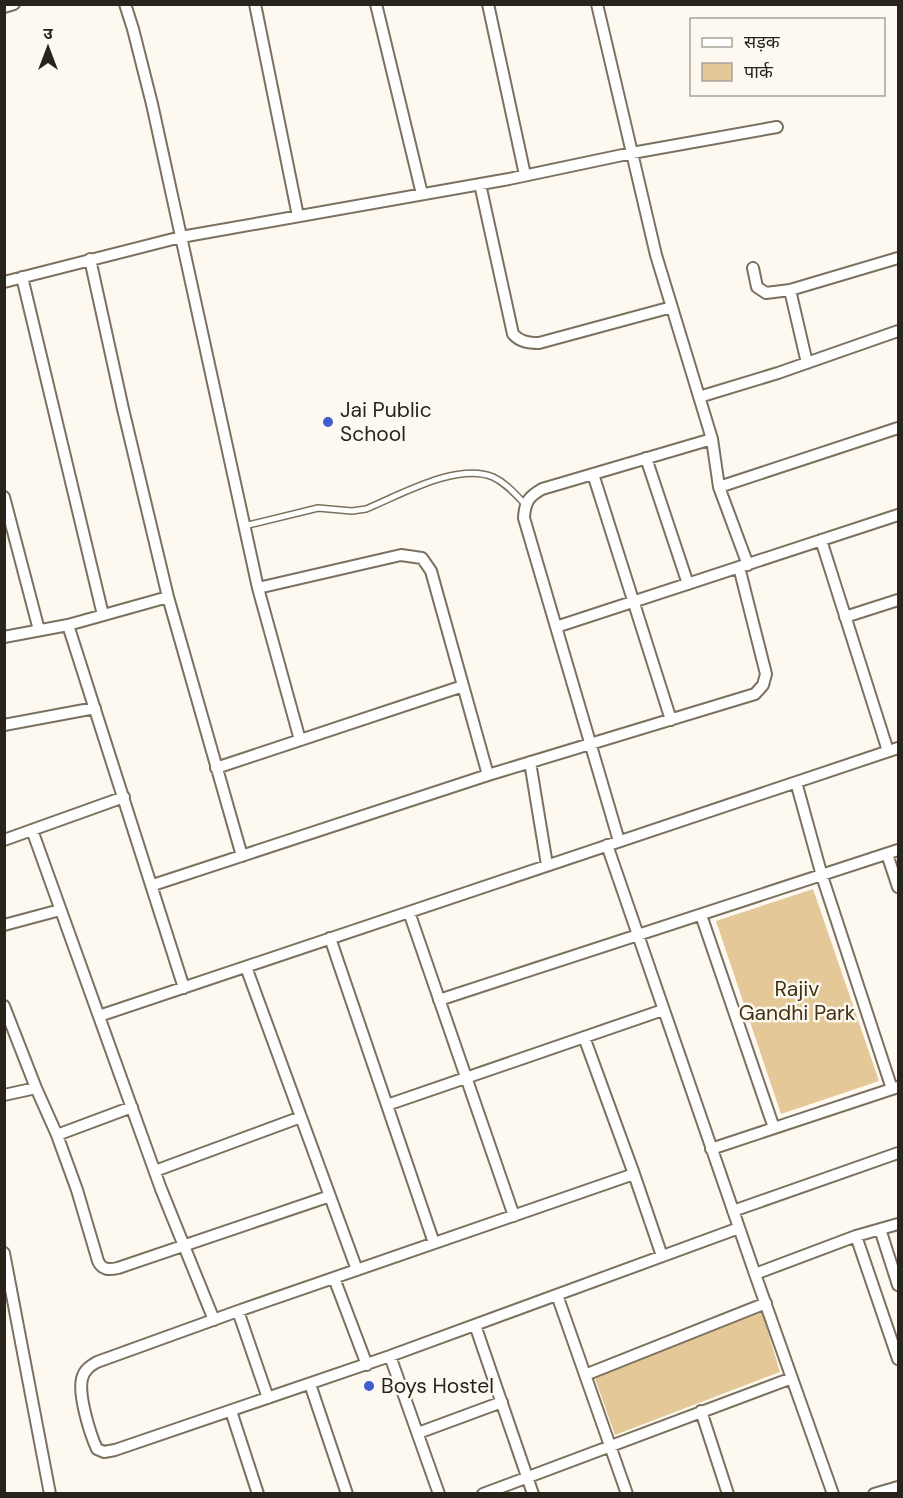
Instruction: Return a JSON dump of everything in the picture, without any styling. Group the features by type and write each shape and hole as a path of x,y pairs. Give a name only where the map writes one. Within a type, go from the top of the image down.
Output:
{"street":[{"path":"4,7 14,4"},
{"path":"125,4 134,29 152,105 258,588 300,740"},
{"path":"255,4 298,216"},
{"path":"376,4 422,194"},
{"path":"488,4 525,175"},
{"path":"153,885 488,775 755,694 763,685 766,674 765,662 743,566 719,487 712,439 656,255 597,4"},
{"path":"4,282 181,237 480,184 777,127"},
{"path":"480,184 513,334 517,339 528,343 539,343 672,307"},
{"path":"753,268 756,287 762,292 790,290 898,258"},
{"path":"90,260 168,597 242,856"},
{"path":"22,277 103,615"},
{"path":"790,290 807,363"},
{"path":"699,397 898,331"},
{"path":"719,487 898,428"},
{"path":"619,841 524,518 525,504 530,495 542,489 712,439"},
{"path":"646,458 688,584"},
{"path":"592,474 671,720"},
{"path":"4,497 39,630"},
{"path":"556,627 898,515"},
{"path":"99,1016 893,750 845,617 821,540"},
{"path":"258,588 401,555 422,558 431,571 488,775"},
{"path":"4,637 68,625 168,597"},
{"path":"845,617 898,600"},
{"path":"68,625 153,885 184,988"},
{"path":"216,768 463,687"},
{"path":"4,725 95,708"},
{"path":"530,762 547,866"},
{"path":"711,1149 896,1088 822,876 796,782"},
{"path":"4,840 124,797"},
{"path":"32,830 155,1171 214,1320"},
{"path":"608,845 711,1149 833,1494"},
{"path":"439,1000 898,850"},
{"path":"886,854 898,887"},
{"path":"4,925 60,910"},
{"path":"409,912 514,1216"},
{"path":"701,915 774,1128"},
{"path":"330,938 434,1243"},
{"path":"246,967 357,1270"},
{"path":"5,1010 57,1135 77,1190 100,1266 106,1269 118,1268 330,1196"},
{"path":"387,1105 663,1010"},
{"path":"584,1037 662,1257"},
{"path":"4,1095 36,1088"},
{"path":"57,1135 132,1107"},
{"path":"155,1171 301,1117"},
{"path":"733,1210 898,1153"},
{"path":"634,1174 97,1362 87,1368 82,1378 81,1392 97,1449 104,1452 115,1450 367,1365 739,1228"},
{"path":"755,1274 856,1236 898,1224"},
{"path":"880,1229 898,1285"},
{"path":"856,1236 898,1359"},
{"path":"4,1253 50,1494"},
{"path":"334,1278 367,1365"},
{"path":"557,1295 627,1494"},
{"path":"585,1376 766,1303"},
{"path":"238,1311 268,1398"},
{"path":"475,1325 533,1494"},
{"path":"390,1356 439,1494"},
{"path":"483,1494 792,1377"},
{"path":"310,1384 347,1494"},
{"path":"418,1433 502,1402"},
{"path":"231,1411 255,1493"},
{"path":"701,1411 728,1494"},
{"path":"874,1494 898,1487"}],"lane":[{"path":"244,526 318,507 352,511 366,509 448,475 465,472 493,477 506,485 525,504"}],"green space":[{"name":"Rajiv Gandhi Park","path":"813,889 879,1081 781,1114 716,921"},
{"path":"762,1312 780,1372 615,1435 594,1376"}],"place":[{"name":"Jai Public School","path":"328,422"},
{"name":"Boys Hostel","path":"369,1386"}]}
